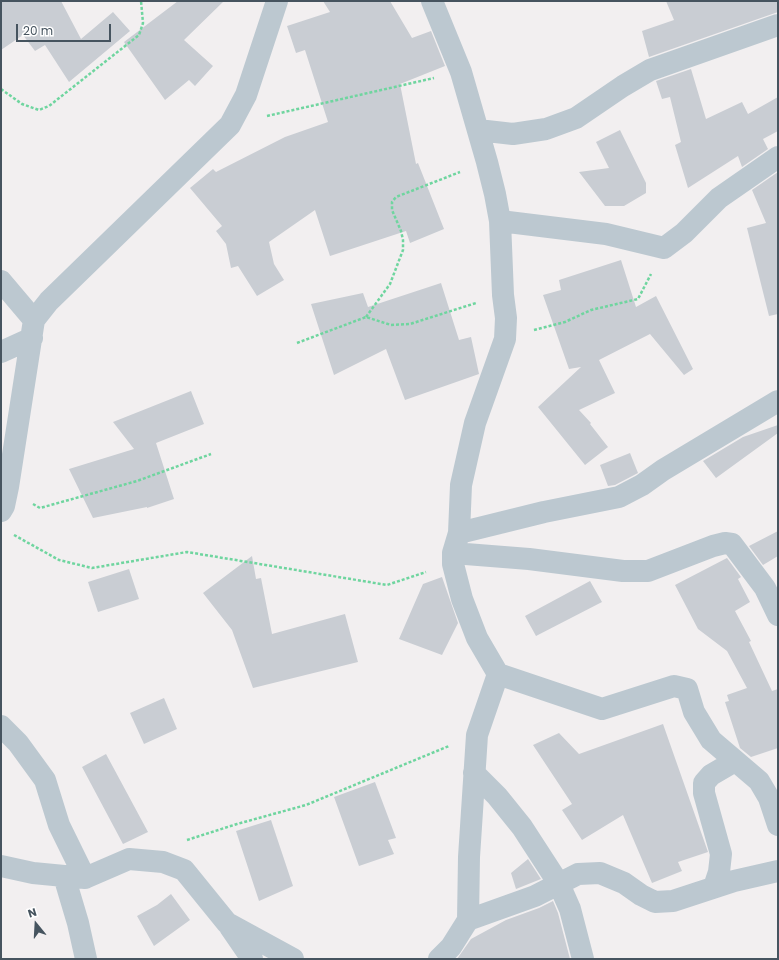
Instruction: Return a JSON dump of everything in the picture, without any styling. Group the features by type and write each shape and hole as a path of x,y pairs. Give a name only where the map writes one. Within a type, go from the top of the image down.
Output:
{"street":[{"path":"1,511 4,506 8,486 33,329 49,301 230,124 246,95 277,1"},
{"path":"432,1 461,72 487,162 500,221 503,295 506,318 505,339 474,430 461,485 455,550 462,599 477,638 498,674 602,709 674,686 686,689 694,712 711,740 759,781 769,798 778,825"},
{"path":"478,130 513,134 546,128 568,121 576,118 623,86 650,70 778,26"},
{"path":"500,221 606,234 664,248 684,233 719,198 778,157"},
{"path":"1,281 33,329"},
{"path":"1,352 33,329"},
{"path":"455,550 544,512 619,497 642,485 664,470 778,401"},
{"path":"455,550 623,571 648,570 713,546 725,543 732,544 765,588 778,615"},
{"path":"439,959 451,947 468,920 469,857 477,735 498,674"},
{"path":"1,726 18,743 45,780 59,825 85,878"},
{"path":"714,887 719,872 721,854 704,793 704,783 711,775 735,761"},
{"path":"474,773 497,796 522,827 559,884 570,909 583,959"},
{"path":"1,866 33,874 85,878 129,859 163,862 184,870 227,923 252,959"},
{"path":"468,920 536,896 578,874 600,873 624,883 641,895 655,902 673,901 734,881 778,871"},
{"path":"64,876 78,923 86,959"},
{"path":"227,923 293,959"}],"path":[{"path":"1,90 22,104 39,110 49,106 139,35 142,23 141,1"},
{"path":"230,124 461,72"},
{"path":"297,343 366,318 390,284 403,250 401,231 392,210 392,202 396,197 487,162"},
{"path":"505,339 564,322 591,310 638,299 664,248"},
{"path":"366,318 391,325 410,324 503,295"},
{"path":"8,486 40,508 137,481 211,454"},
{"path":"8,532 59,560 92,568 188,552 387,584 455,550"},
{"path":"186,840 306,805 477,735"}],"building":[{"path":"1,1 61,1 81,39 113,12 130,31 69,82 45,45 35,51 23,35 1,50"},
{"path":"178,1 224,1 184,40 213,66 195,86 189,80 165,100 124,42"},
{"path":"323,1 390,1 412,38 431,31 445,66 400,84 416,164 418,163 444,229 410,243 406,231 330,256 315,210 269,242 274,264 284,280 257,296 238,266 231,268 226,244 216,231 222,226 190,188 213,169 216,172 285,137 328,122 305,50 296,53 287,26 330,12"},
{"path":"666,1 778,1 778,12 649,57 642,31 674,20"},
{"path":"691,69 706,119 742,102 748,114 778,97 778,131 763,139 768,149 742,167 738,156 688,188 675,145 681,142 670,97 662,99 656,81"},
{"path":"620,130 646,183 646,193 624,206 605,206 579,172 609,168 596,142"},
{"path":"778,172 778,314 769,316 747,228 766,223 752,190"},
{"path":"621,260 636,307 656,296 693,369 684,375 650,334 599,360 615,393 579,410 591,423 590,424 608,447 585,465 538,407 581,367 569,369 543,295 561,290 559,280"},
{"path":"441,283 459,340 471,337 479,374 405,400 386,349 334,375 311,304 363,293 368,307"},
{"path":"191,391 204,424 156,443 174,499 147,508 93,518 69,469 134,449 113,422"},
{"path":"778,425 778,433 716,478 703,461 743,437"},
{"path":"630,453 638,473 615,485 608,486 600,465"},
{"path":"778,531 778,556 763,565 749,546"},
{"path":"252,556 256,579 261,578 272,634 345,614 358,662 253,688 232,630 203,593"},
{"path":"727,558 741,577 738,579 750,602 735,611 751,641 749,642 772,691 778,689 778,748 751,757 740,748 725,702 729,701 727,695 747,688 727,651 698,629 675,585"},
{"path":"129,569 139,599 98,612 88,582"},
{"path":"442,577 458,623 442,655 399,639 423,584"},
{"path":"590,581 602,602 536,636 525,616"},
{"path":"164,698 177,729 144,744 130,713"},
{"path":"663,724 708,852 678,862 682,871 652,883 623,815 582,840 562,810 572,804 533,745 559,733 579,754"},
{"path":"106,754 148,832 123,844 82,767"},
{"path":"375,782 396,838 388,840 394,854 359,866 334,797"},
{"path":"271,820 293,886 259,901 236,831"},
{"path":"528,859 541,879 516,889 511,873"},
{"path":"171,894 190,920 154,946 137,916 157,905"},
{"path":"553,901 558,913 570,959 457,959 471,939 506,920 539,908"}]}
